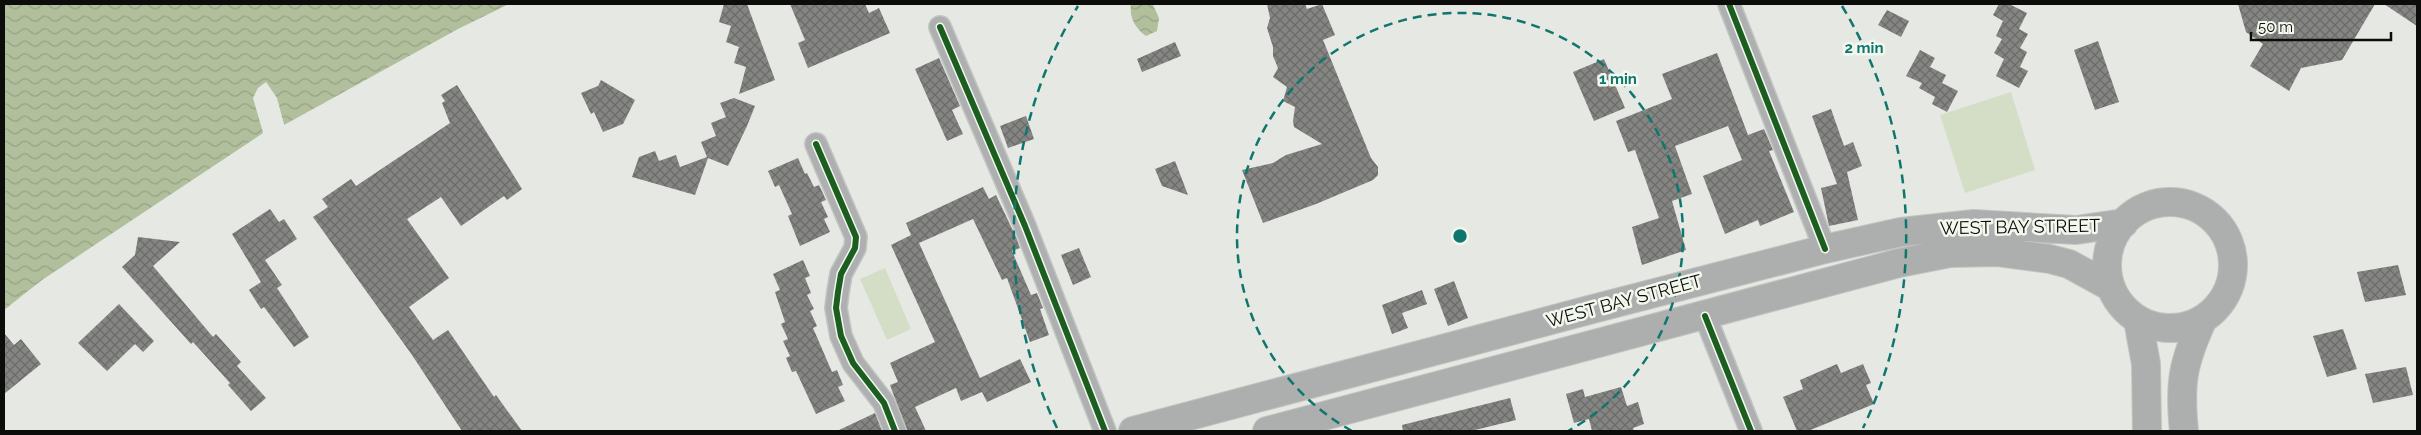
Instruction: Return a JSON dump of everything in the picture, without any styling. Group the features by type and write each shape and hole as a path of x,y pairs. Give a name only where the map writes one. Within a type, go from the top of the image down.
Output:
{"main road":[{"path":"2167,202 2191,206 2202,211 2219,225 2230,243 2233,273 2225,296 2216,309 2203,319 2178,328 2150,326 2138,320 2122,306 2111,287 2108,258 2115,236 2124,223 2143,209 2167,202"},
{"name":"WEST BAY STREET","path":"1133,431 1825,249 1901,232 1974,224 2076,230 2124,223"},
{"name":"WEST BAY STREET","path":"1267,431 1899,263 1956,252 1997,252 2050,259 2075,267 2111,287"},
{"path":"2184,431 2182,375 2191,346 2203,319"},
{"path":"2138,320 2146,364 2147,431"}],"street":[{"path":"1729,4 1825,249"},
{"path":"940,27 1025,226 1105,431"},
{"path":"816,144 856,237 855,248 841,274 838,292 836,308 841,336 853,363 884,403 895,431"},
{"path":"1705,316 1751,431"}],"shaded area":[{"path":"2011,92 2035,170 1965,193 1940,115"},
{"path":"885,268 911,329 887,340 860,279"}],"water":[{"path":"4,4 509,4 458,29 284,125 263,133 42,280 4,310"},
{"path":"1131,4 1153,5 1159,18 1157,31 1146,36 1139,29 1132,18"}],"pier":[{"path":"266,82 277,98 285,128 264,136 253,98 258,88"}],"building":[{"path":"724,4 747,4 775,80 739,94 746,67 734,63 739,47 726,42 731,26 719,22"},
{"path":"790,4 865,4 869,13 879,8 890,33 808,68 798,43 805,40"},
{"path":"1267,4 1305,4 1307,9 1322,4 1335,35 1323,40 1371,158 1378,167 1378,175 1373,180 1316,204 1263,223 1242,170 1273,163 1286,155 1322,144 1294,127 1295,107 1283,101 1287,87 1273,77 1278,68 1273,56 1273,47 1267,28 1270,18"},
{"path":"1999,4 2009,4 2027,13 2019,29 2028,34 2020,48 2027,52 2020,67 2028,71 2019,88 1996,76 2004,59 1994,53 2002,39 1996,36 2003,21 1993,15"},
{"path":"2238,4 2375,4 2342,60 2301,68 2289,91 2250,66 2263,44 2246,32"},
{"path":"2384,4 2417,4 2417,26"},
{"path":"1887,10 1909,21 1901,37 1878,25"},
{"path":"2098,41 2119,102 2095,110 2074,50"},
{"path":"1175,42 1181,56 1142,72 1137,59"},
{"path":"1920,50 1935,58 1930,67 1946,75 1942,83 1958,91 1947,112 1932,104 1935,97 1919,88 1922,83 1906,76"},
{"path":"1717,53 1748,135 1764,129 1773,150 1769,151 1794,212 1760,226 1758,220 1725,234 1703,176 1742,160 1728,126 1675,146 1692,194 1672,201 1686,250 1642,265 1632,227 1659,218 1635,150 1628,152 1616,121 1672,99 1662,74"},
{"path":"939,58 960,106 952,110 963,134 947,141 915,69"},
{"path":"1604,59 1625,108 1594,121 1573,72"},
{"path":"601,80 635,100 623,124 603,132 594,112 591,114 581,93 598,86"},
{"path":"457,85 522,189 507,200 504,196 461,226 441,197 407,219 449,278 409,307 433,340 448,330 494,397 496,395 522,431 462,431 412,355 313,217 328,207 322,199 351,179 356,186 450,123 442,103 445,101 441,95"},
{"path":"734,98 755,106 747,126 728,166 708,158 695,195 632,177 639,157 655,151 659,161 676,155 680,167 707,157 701,142 716,136 711,123 726,117 720,103"},
{"path":"1831,109 1844,146 1853,142 1862,166 1847,172 1858,220 1829,226 1821,188 1837,184 1812,116"},
{"path":"1026,116 1034,139 1008,148 1000,126"},
{"path":"798,158 805,174 807,173 814,187 819,185 826,200 821,202 828,217 824,219 830,232 800,246 788,216 792,214 779,185 775,187 768,171"},
{"path":"1175,161 1188,195 1162,186 1155,169"},
{"path":"983,187 989,199 996,195 1016,237 1020,248 1012,251 1031,295 1037,293 1043,308 1040,309 1049,335 1030,342 1007,278 1002,280 973,219 919,243 980,378 1020,359 1031,382 987,402 982,392 961,401 956,388 915,407 926,431 907,431 890,385 898,382 890,363 935,342 891,245 911,235 906,223"},
{"path":"270,209 279,222 284,219 297,239 265,260 282,285 277,288 309,337 294,347 264,307 261,309 249,290 261,282 232,234"},
{"path":"138,237 180,242 153,266 213,337 216,334 241,362 237,366 266,398 251,411 228,385 230,383 193,342 191,344 122,267 135,255"},
{"path":"1079,248 1091,277 1073,285 1061,255"},
{"path":"803,260 810,276 805,278 811,293 807,295 814,309 810,311 817,326 813,328 832,372 837,370 843,385 838,387 845,401 816,414 796,371 792,372 786,358 790,356 783,341 788,339 781,324 785,322 775,292 780,290 773,274"},
{"path":"2398,265 2406,295 2365,302 2357,272"},
{"path":"1454,281 1468,318 1448,326 1434,289"},
{"path":"1422,290 1427,304 1402,313 1408,328 1392,334 1382,305"},
{"path":"119,304 154,341 143,352 135,344 107,371 78,343"},
{"path":"2343,329 2357,369 2327,377 2313,336"},
{"path":"4,333 14,345 21,339 41,364 4,394"},
{"path":"1837,364 1841,373 1863,364 1871,383 1866,385 1874,404 1808,431 1797,431 1783,397 1803,389 1800,380"},
{"path":"2406,367 2413,395 2373,403 2365,374"},
{"path":"1621,387 1627,406 1638,402 1644,424 1633,428 1634,431 1592,431 1589,419 1574,423 1566,394 1583,389 1585,397"},
{"path":"1510,398 1516,420 1471,431 1403,431 1402,425"},
{"path":"875,413 882,431 837,431"}],"cycle path":[{"path":"1729,4 1825,249"},
{"path":"940,27 1025,226 1105,431"},
{"path":"816,144 856,237 855,248 841,274 838,292 836,308 841,336 853,363 884,403 895,431"},
{"path":"1705,316 1751,431"}]}
